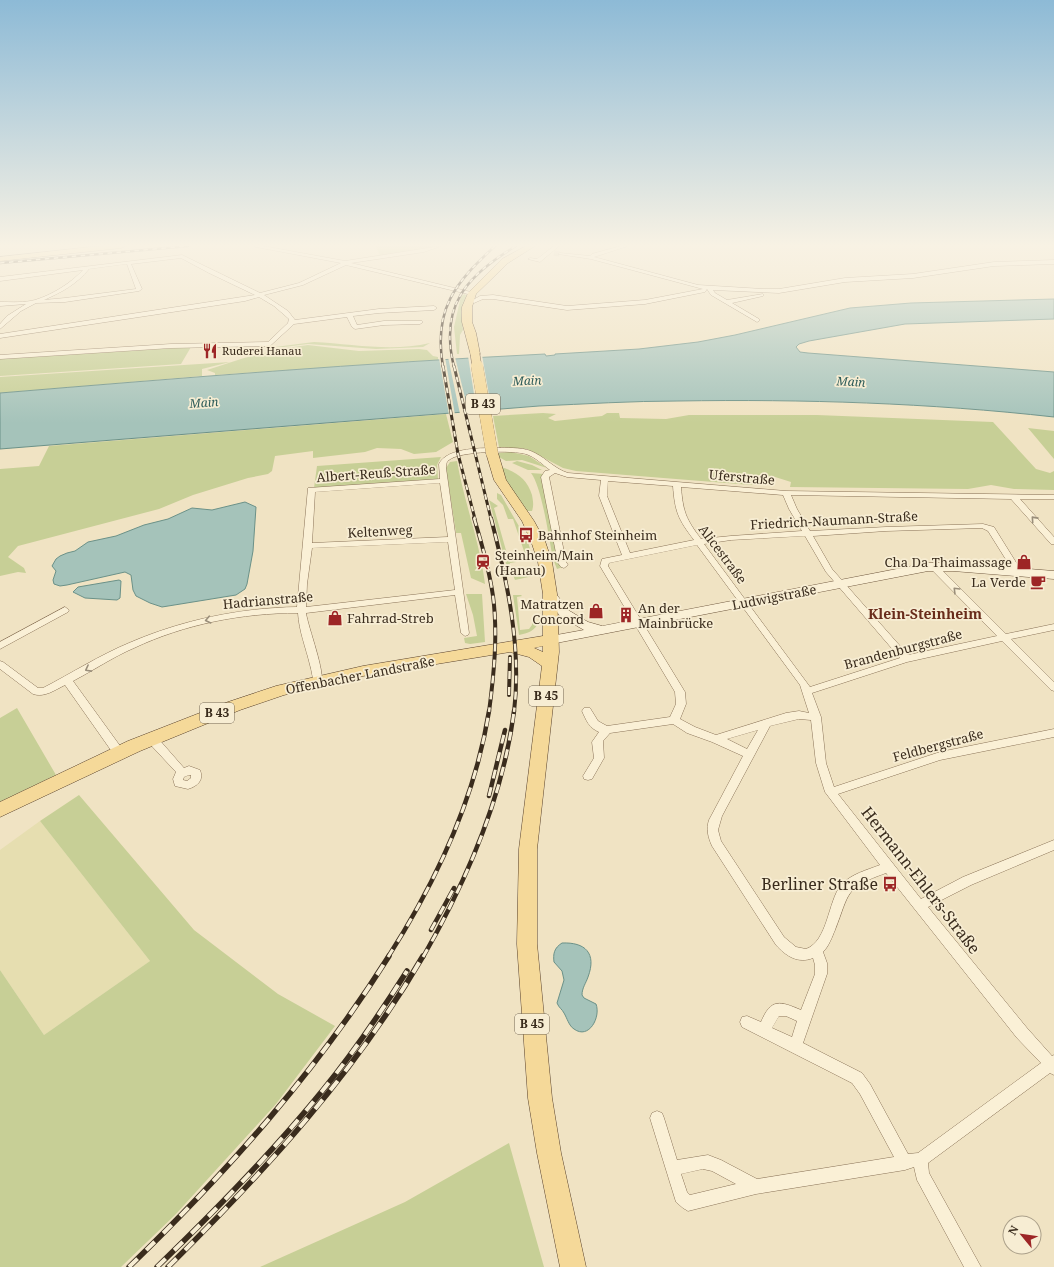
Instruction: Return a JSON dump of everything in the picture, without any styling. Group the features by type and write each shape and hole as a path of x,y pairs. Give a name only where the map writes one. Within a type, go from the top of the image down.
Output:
{"main road":[{"name":"B 43","path":"474,305 471,317 471,333 492,454 500,480 528,521 538,541 547,571 550,594 551,640"},
{"name":"Ludwigstraße","path":"551,640 933,566 1054,575"},
{"path":"550,594 564,613 584,625 601,631"},
{"name":"Offenbacher Landstraße","path":"0,810 119,753 252,700 318,680 551,640"},
{"name":"B 45","path":"551,640 528,849 527,944 540,1098 548,1153 573,1267"},
{"name":"B 43","path":"512,647 534,654 549,664"}],"street":[{"path":"0,327 15,314 31,305"},
{"path":"0,336 208,305"},
{"path":"276,305 288,314 292,319 292,322"},
{"path":"548,305 567,308 604,305"},
{"path":"732,305 757,320"},
{"path":"0,357 171,346 270,344 292,322 384,311 434,308"},
{"path":"349,316 355,327 384,323 420,322"},
{"name":"Uferstraße","path":"444,481 442,468 444,461 453,455 508,450 530,454 567,475 786,493 1054,497"},
{"path":"556,470 548,473 545,477 562,563 564,565"},
{"path":"605,478 603,496 628,556 605,561 604,564 680,692 681,704 674,720"},
{"path":"444,481 465,634"},
{"name":"Albert-Reuß-Straße","path":"308,546 307,540 311,490 444,481"},
{"name":"Alicestraße","path":"677,484 680,513 683,520 795,671 807,690"},
{"path":"786,493 793,509 829,570 906,659"},
{"path":"1013,496 1054,542"},
{"name":"Friedrich-Naumann-Straße","path":"628,556 698,542 807,533 985,526 991,529 1018,572"},
{"name":"Keltenweg","path":"308,546 452,539"},
{"path":"308,546 302,607 305,630 318,680"},
{"path":"933,566 1054,688"},
{"name":"Hadrianstraße","path":"0,664 36,692 46,691 130,646 199,622 242,613 295,609 302,607 311,610 459,592"},
{"path":"0,646 65,610"},
{"name":"Brandenburgstraße","path":"807,690 906,659 1054,627"},
{"path":"67,680 119,753"},
{"name":"Hermann-Ehlers-Straße","path":"807,690 816,717 821,763 830,792 919,906 1022,1033 1053,1065"},
{"path":"586,711 594,725 600,729 607,730 674,720 691,730 716,739 749,754"},
{"path":"716,739 767,722 791,716 816,717"},
{"path":"767,722 715,818 711,833 716,843 785,947 790,952 803,956 816,952 823,943 844,890 852,882 888,867"},
{"path":"588,776 598,758 596,749 597,742 607,730"},
{"name":"Feldbergstraße","path":"830,792 940,756 1054,733"},
{"path":"152,739 182,772"},
{"path":"919,906 967,881 1054,845"},
{"path":"795,1046 821,974 820,957 816,952"},
{"path":"764,1031 770,1016 776,1009 786,1010 805,1018"},
{"path":"747,1022 849,1073 862,1083 905,1163"},
{"path":"657,1118 681,1198 688,1203 756,1187 920,1160 1053,1065"},
{"path":"920,1160 922,1175 973,1267"},
{"path":"672,1168 708,1162 756,1187"}],"shaded area":[{"path":"40,821 150,961 44,1035 0,970 0,850"}],"green space":[{"path":"459,305 464,305 461,312 463,330 460,335 459,354 457,354 454,327"},
{"path":"314,342 372,347 416,346 430,343 423,347 376,349 308,344 275,347"},
{"path":"308,345 359,351 419,349 427,350 433,356 438,357 438,360 215,375 215,373 207,370 244,358 286,348"},
{"path":"191,347 181,364 0,376 0,359"},
{"path":"230,362 202,369 202,376 0,393 0,377"},
{"path":"543,413 556,414 548,418 555,421 602,416 607,413 619,413 620,418 666,419 689,415 817,415 993,422 1036,469 1050,473 1054,471 1054,490 1014,489 991,485 968,489 790,487 791,482 772,476 751,485 576,471 563,468 527,449 499,447 493,416"},
{"path":"446,414 453,442 436,452 414,454 401,449 377,448 365,452 313,458 313,451 275,456 272,471 268,474 248,478 193,495 159,509 18,546 8,557 24,568 26,573 18,572 0,576 0,469 39,466 49,446"},
{"path":"1028,428 1054,431 1054,459"},
{"path":"511,452 529,456 547,468 522,460 506,461 499,457 499,453"},
{"path":"441,457 437,465 438,479 314,488 317,466"},
{"path":"457,461 480,553 485,584 471,578 461,533 456,533 446,468 450,462"},
{"path":"517,461 532,465 542,470 528,470 512,463"},
{"path":"501,467 512,471 524,480 532,495 532,511 525,511 505,479"},
{"path":"531,473 544,474 563,567 557,569 553,559 542,501 539,490"},
{"path":"497,493 501,495 528,542 534,562 519,555 525,554 513,519 508,519 503,505 497,499"},
{"path":"489,500 498,506 494,508 509,561 516,562 510,563 509,567 507,567"},
{"path":"523,567 533,576 515,580 513,575 514,570"},
{"path":"466,594 482,594 485,642 470,644 465,643 464,638 477,636 473,615"},
{"path":"513,595 522,596 517,597 520,630 529,629 532,622 538,622 533,630 519,635"},
{"path":"17,708 56,775 0,802 0,718"},
{"path":"79,795 194,930 278,994 335,1026 276,1104 175,1215 121,1267 0,1267 0,970 44,1035 150,961 40,821"},
{"path":"509,1143 544,1267 260,1267 405,1202"}],"water":[{"name":"Main","path":"885,305 1054,305 1054,319 905,324 809,341 799,344 796,347 800,352 808,353 1054,372 1054,417 960,408 819,401 643,402 539,406 0,449 0,393 340,366 545,354 546,356 555,354 639,349 698,342 735,335 850,308"},
{"path":"245,502 256,507 253,551 247,584 245,589 236,595 162,607 136,596 133,590 131,575 125,572 67,585 60,586 54,584 53,580 56,571 52,566 56,559 67,553 75,551 88,542 116,536 144,525 168,519 192,508 212,510"},
{"path":"119,580 121,581 120,598 117,600 85,598 73,592 78,587"},
{"path":"562,943 570,943 583,947 590,955 590,969 582,995 584,998 596,1004 597,1015 592,1026 584,1032 579,1032 572,1028 557,1003 564,980 562,971 554,962 554,956 556,949"}],"pier":[{"path":"482,355 492,412 477,413 468,356"},
{"path":"445,357 455,415 449,415 439,358"},
{"path":"448,357 455,357 469,414 460,414"}],"railway":[{"path":"443,367 441,329 448,305"},
{"path":"454,367 450,346 450,327 456,305"},
{"path":"443,366 458,454 475,519"},
{"path":"454,366 491,519"},
{"path":"474,518 487,566 493,596 495,654 489,712"},
{"path":"491,518 512,614 516,663 514,712"},
{"path":"509,695 510,657"},
{"path":"388,957 406,929 422,899 464,808 483,744 489,711"},
{"path":"423,957 468,869 492,807 509,743 514,711"},
{"path":"489,796 505,730"},
{"path":"431,930 454,888"},
{"path":"129,1267 201,1195 268,1119 331,1040 361,999 389,956"},
{"path":"168,1267 273,1158 338,1081 368,1041 423,956"},
{"path":"157,1267 243,1181 304,1113 356,1046 407,971"}],"place":[{"name":"Ruderei Hanau","path":"210,351"},
{"name":"Bahnhof Steinheim","path":"526,535"},
{"name":"Steinheim/Main (Hanau)","path":"483,562"},
{"name":"Cha Da Thaimassage","path":"1024,562"},
{"name":"La Verde","path":"1038,582"},
{"name":"Matratzen Concord","path":"596,611"},
{"name":"An der Mainbrücke","path":"626,615"},
{"name":"Fahrrad-Streb","path":"335,618"},
{"name":"Berliner Straße","path":"890,884"}],"district":[{"name":"Klein-Steinheim","path":"925,614"}]}
